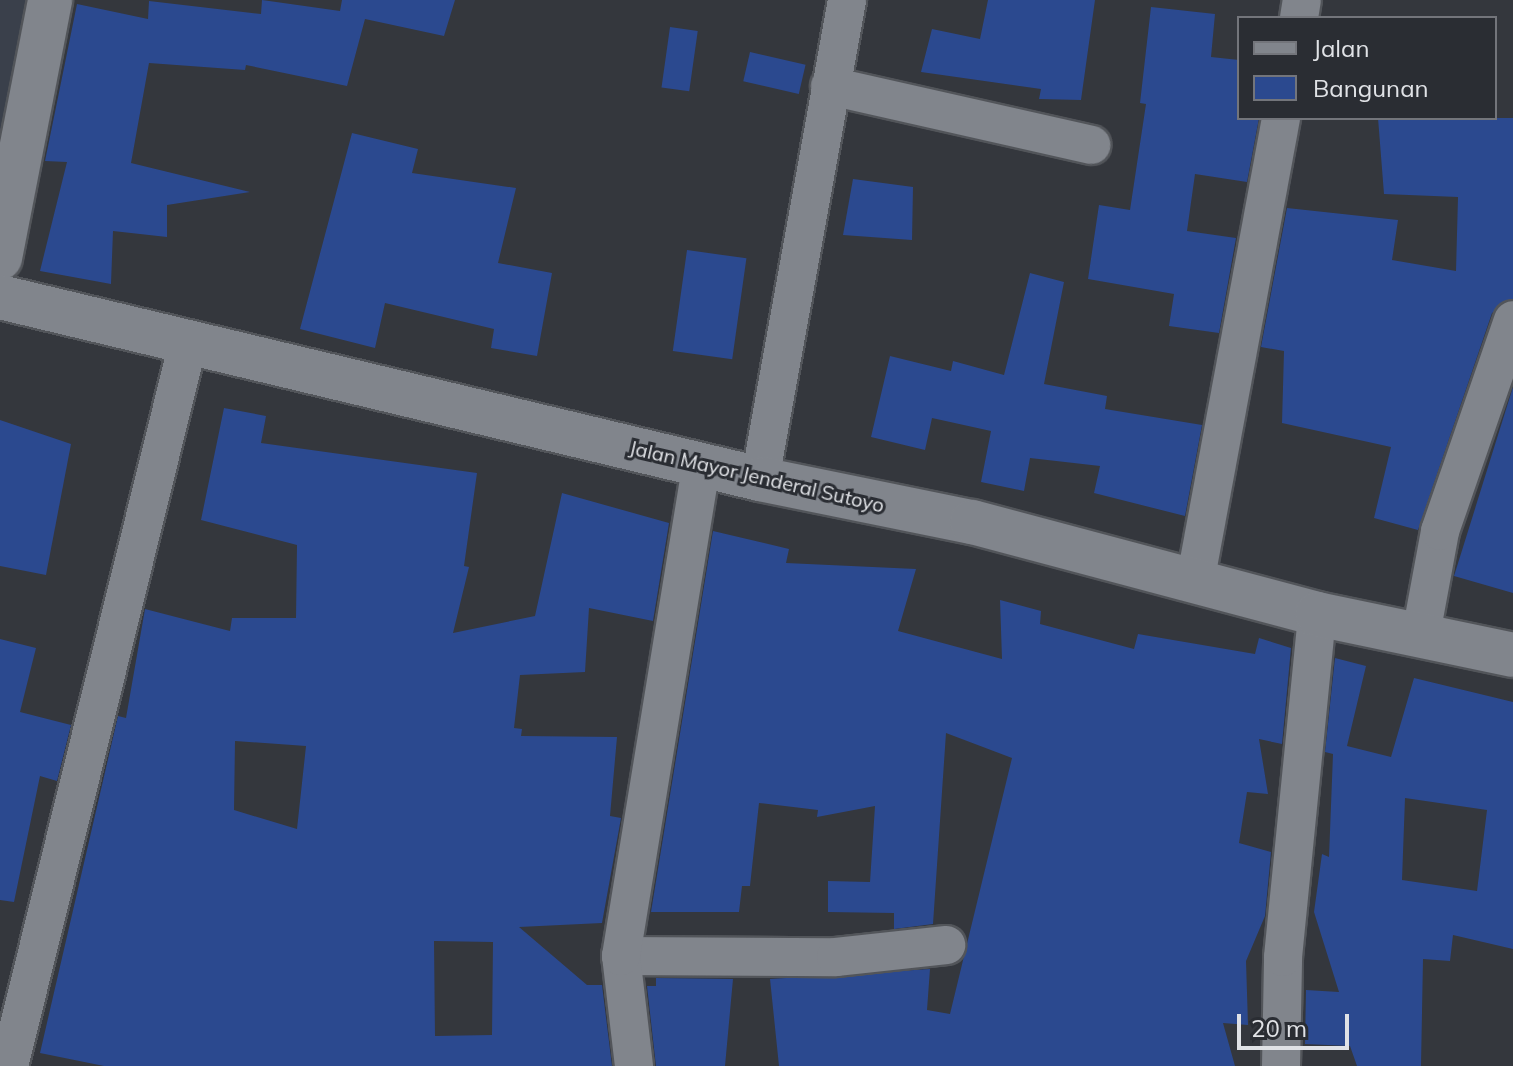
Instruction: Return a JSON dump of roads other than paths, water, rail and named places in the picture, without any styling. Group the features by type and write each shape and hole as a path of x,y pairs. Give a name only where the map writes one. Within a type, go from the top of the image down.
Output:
{"main road":[{"path":"0,258 50,0"},
{"name":"Jalan Mayor Jenderal Sutoyo","path":"0,297 760,479 972,522 1196,577 1317,614 1513,655"}],"street":[{"path":"760,479 847,0"},
{"path":"830,86 1091,145"},
{"path":"1196,577 1281,120"},
{"path":"1421,634 1440,531 1513,320"},
{"path":"8,1049 188,343"},
{"path":"634,1066 621,956 701,465"},
{"path":"1281,1066 1283,957 1317,614"},
{"path":"621,956 836,957 946,945"}]}
